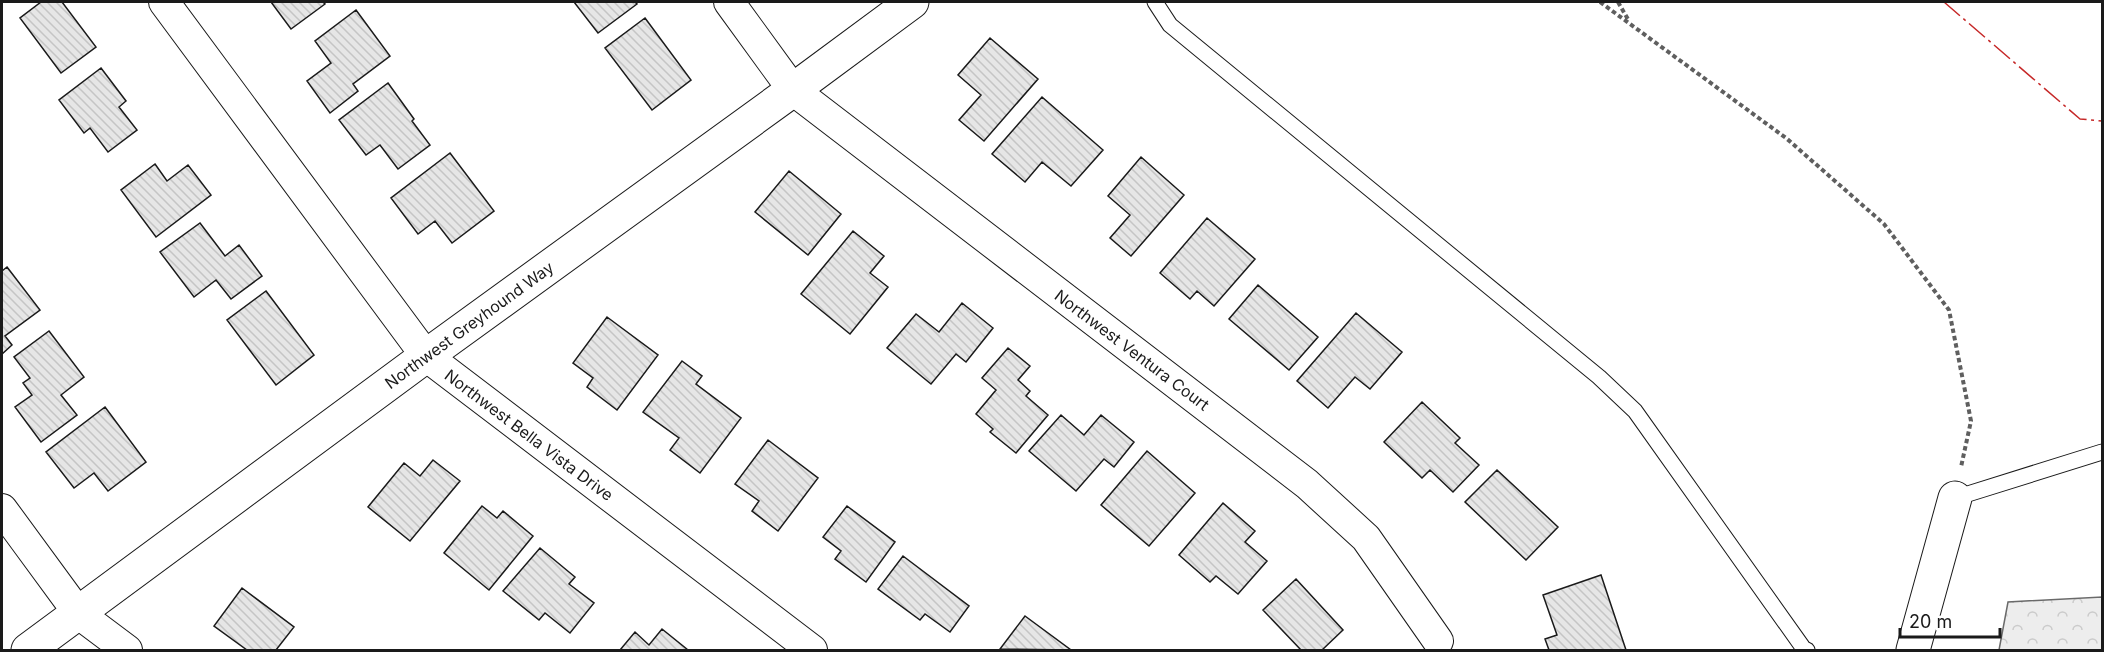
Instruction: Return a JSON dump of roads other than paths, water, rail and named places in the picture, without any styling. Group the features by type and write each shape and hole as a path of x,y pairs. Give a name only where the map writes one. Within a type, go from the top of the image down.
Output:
{"street":[{"name":"Northwest Bella Vista Drive","path":"164,2 426,356 812,651"},
{"name":"Northwest Ventura Court","path":"729,2 793,90 1307,484 1366,538 1438,641"},
{"name":"Northwest Greyhound Way","path":"28,651 426,356 912,2"},
{"path":"1913,651 1955,498"},
{"path":"2,509 79,614 127,651"}],"lane":[{"path":"1155,2 1170,25 1599,377 1635,411 1807,651"},
{"path":"1955,498 2103,452"}]}
